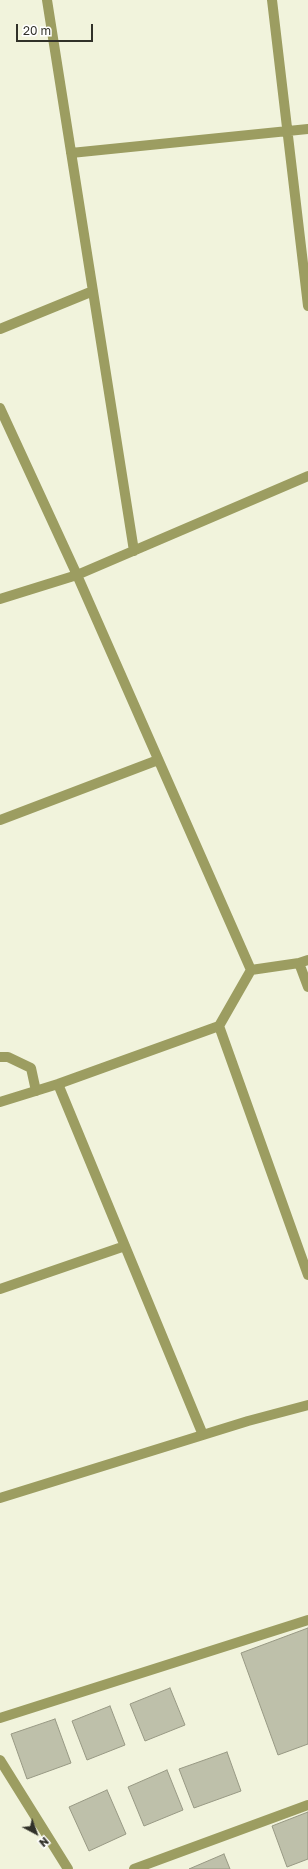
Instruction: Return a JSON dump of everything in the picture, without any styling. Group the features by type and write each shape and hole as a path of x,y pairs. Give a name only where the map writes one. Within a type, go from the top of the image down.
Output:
{"street":[{"path":"47,0 134,551"},
{"path":"272,0 308,306"},
{"path":"71,153 308,130"},
{"path":"0,329 93,291"},
{"path":"0,408 77,575 251,970"},
{"path":"0,599 77,575 308,476"},
{"path":"0,820 158,760"},
{"path":"251,970 304,962 308,987"},
{"path":"0,1102 58,1084 219,1026 251,970"},
{"path":"219,1026 308,1275"},
{"path":"0,1058 8,1057 31,1068 36,1091"},
{"path":"58,1084 203,1435"},
{"path":"0,1289 125,1246"},
{"path":"0,1498 203,1435 308,1405"},
{"path":"0,1718 308,1620"},
{"path":"0,1760 68,1869"},
{"path":"134,1869 308,1806"}],"building":[{"path":"308,1628 308,1744 278,1755 241,1653"},
{"path":"170,1688 185,1725 145,1741 130,1704"},
{"path":"110,1706 125,1745 87,1760 72,1721"},
{"path":"55,1719 71,1763 27,1779 11,1734"},
{"path":"227,1752 241,1791 194,1808 179,1769"},
{"path":"167,1770 183,1810 144,1826 128,1787"},
{"path":"107,1790 126,1834 89,1851 69,1807"},
{"path":"308,1812 308,1859 287,1867 272,1826"},
{"path":"224,1854 230,1869 189,1869"}]}
